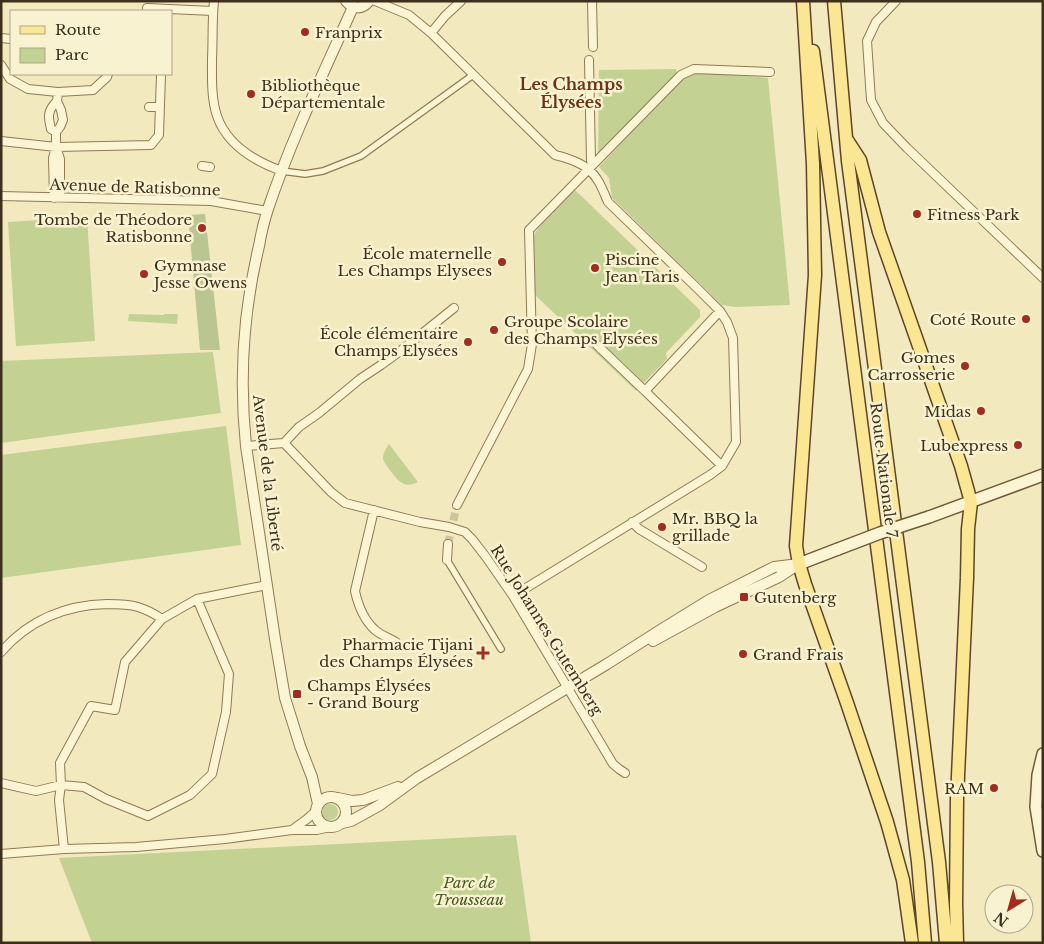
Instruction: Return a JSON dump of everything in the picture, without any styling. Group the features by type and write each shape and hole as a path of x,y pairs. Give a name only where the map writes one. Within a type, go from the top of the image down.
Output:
{"main road":[{"path":"805,1 813,164 815,275 796,546 805,584 847,703 903,880 912,943"},
{"name":"Route Nationale 7","path":"805,1 918,862 925,943"},
{"name":"Route Nationale 7","path":"834,1 848,161 939,862 946,943"},
{"path":"846,139 860,160 879,232 961,466 971,502 968,529 967,588 956,798 958,943"},
{"path":"799,564 1043,475"},
{"path":"1043,754 1038,775 1036,807 1043,851"}],"street":[{"path":"214,1 212,87 217,115 225,132 238,147 253,159 282,171 304,174 323,171 361,156 472,74"},
{"path":"349,4 362,7 369,1"},
{"path":"375,1 409,16 430,33 555,155 590,165"},
{"path":"430,33 444,16 461,1"},
{"path":"592,1 593,47"},
{"path":"896,1 876,22 867,41 871,100 883,123 1043,278"},
{"name":"Avenue de la Liberté","path":"317,808 312,777 285,698 275,639 243,417 244,333 252,276 267,211 349,4"},
{"path":"148,7 213,12"},
{"path":"513,596 710,475 722,466 736,442 733,338 727,322 720,311 698,288 608,202 590,165 589,60"},
{"path":"1,65 10,79 28,89 58,92 93,90 108,75"},
{"path":"457,505 528,369 532,344 529,230 590,165 681,75 694,69 770,72"},
{"path":"1,141 56,147 151,145 159,135 161,75"},
{"path":"57,198 53,158 56,147 56,132 63,120 57,102 58,92"},
{"path":"56,132 52,129 48,118 51,108 57,102"},
{"path":"149,107 160,107"},
{"path":"133,135 133,144"},
{"path":"178,190 178,200"},
{"name":"Avenue de Ratisbonne","path":"1,196 211,201 267,211"},
{"path":"246,446 284,443 299,427 454,308"},
{"path":"645,391 720,311"},
{"path":"597,345 722,466"},
{"name":"Rue Johannes Gutemberg","path":"284,443 331,492 345,503 465,532 486,557 513,596 613,764 625,773"},
{"path":"374,510 355,591 358,603 370,624 375,630 396,642"},
{"path":"632,522 639,529 702,567"},
{"path":"448,544 447,560 501,649"},
{"path":"1,854 64,849 136,847 225,839 292,830 317,830 351,821 380,805 417,778 608,664 662,628 709,600 774,567 799,564"},
{"path":"64,849 60,800 60,762 91,706 115,710 124,662 162,619 198,599 267,585"},
{"path":"1,783 36,791 61,786 84,786 106,799 148,816 190,794 212,774 226,712 229,674 198,599"},
{"path":"1,652 20,634 35,624 52,614 71,608 99,604 122,604 137,606 162,619"},
{"name":"Avenue de la Liberté","path":"312,777 335,798"},
{"path":"292,830 317,808 324,798 363,800 417,778"},
{"path":"335,798 344,804 346,809 345,818 342,823"},
{"path":"317,808 320,822 330,827"}],"green space":[{"path":"676,69 677,74 598,156 599,70"},
{"path":"705,72 768,78 790,305 735,307 722,305 612,198 609,178 599,167 676,84 689,75"},
{"name":"Piscine Jean Taris","path":"575,190 700,310 700,317 666,353 667,359 636,391 534,294 532,256 534,236 546,219"},
{"path":"205,214 220,350 200,350 188,215"},
{"path":"87,217 95,341 16,346 8,222"},
{"path":"129,314 178,314 177,324 128,321"},
{"path":"213,352 221,413 1,443 1,361"},
{"path":"226,426 241,545 1,578 1,455"},
{"path":"389,444 418,482 408,485 404,484 389,469 383,459"},
{"path":"330,804 338,812 330,820 322,812"},
{"name":"Parc de Trousseau","path":"516,835 531,943 92,943 59,858"}],"tunnel":[{"path":"448,544 457,505"}],"place":[{"name":"Franprix","path":"305,32"},
{"name":"Bibliothèque Départementale","path":"251,94"},
{"name":"Fitness Park","path":"917,214"},
{"name":"Tombe de Théodore Ratisbonne","path":"202,228"},
{"name":"École maternelle Les Champs Elysees","path":"502,262"},
{"name":"Piscine Jean Taris","path":"595,268"},
{"name":"Gymnase Jesse Owens","path":"144,274"},
{"name":"Coté Route","path":"1026,319"},
{"name":"Groupe Scolaire des Champs Elysées","path":"494,330"},
{"name":"École élémentaire Champs Elysées","path":"468,342"},
{"name":"Gomes Carrosserie","path":"965,366"},
{"name":"Midas","path":"981,411"},
{"name":"Lubexpress","path":"1018,445"},
{"name":"Mr. BBQ la grillade","path":"662,527"},
{"name":"Gutenberg","path":"744,597"},
{"name":"Pharmacie Tijani des Champs Élysées","path":"483,653"},
{"name":"Grand Frais","path":"743,654"},
{"name":"Champs Élysées - Grand Bourg","path":"297,694"},
{"name":"RAM","path":"994,788"}],"district":[{"name":"Les Champs Élysées","path":"571,93"}]}
